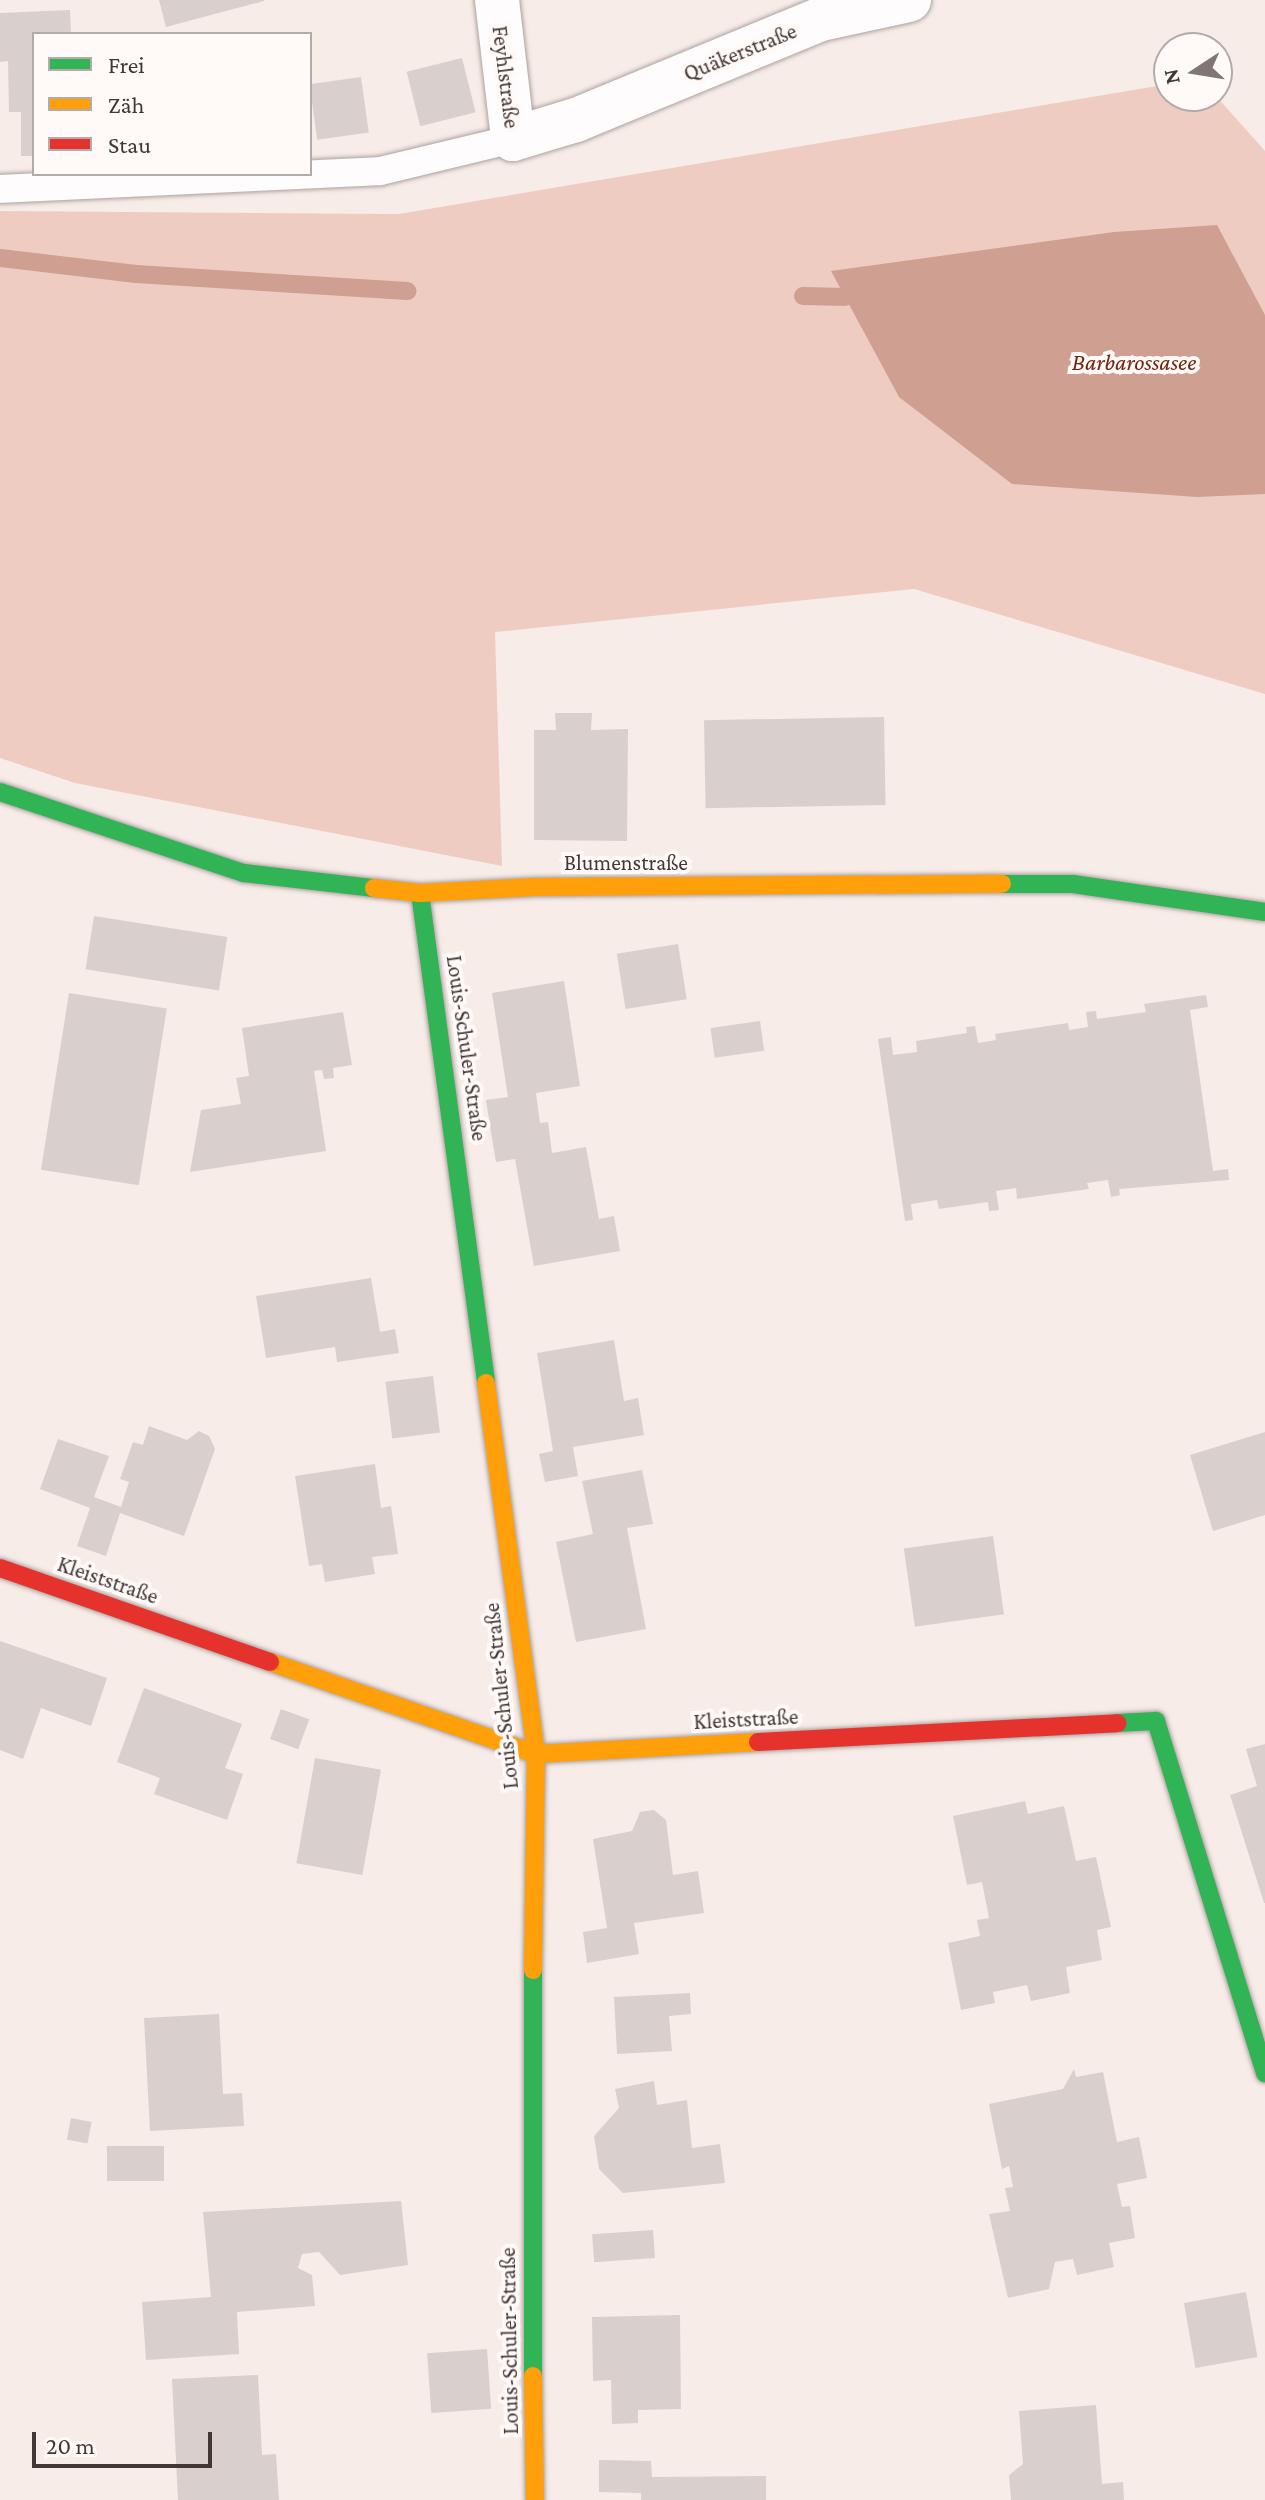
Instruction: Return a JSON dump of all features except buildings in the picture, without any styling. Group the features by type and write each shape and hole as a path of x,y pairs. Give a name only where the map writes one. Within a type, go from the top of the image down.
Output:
{"street":[{"name":"Feyhlstraße","path":"497,0 513,139 576,120"},
{"name":"Quäkerstraße","path":"576,120 821,19 909,0"},
{"name":"Blumenstraße","path":"0,792 244,873 420,893 535,887 1073,884 1265,912"},
{"name":"Louis-Schuler-Straße","path":"420,893 536,1754 531,2174 535,2500"},
{"name":"Kleiststraße","path":"0,1568 536,1754 1156,1721 1265,2074"}],"lane":[{"path":"312,174 380,171 513,139"},
{"path":"0,189 274,176"}],"shaded area":[{"path":"1153,87 1153,112 1230,112 1265,151 1265,694 914,589 495,632 502,866 75,783 0,758 0,211 399,214"}],"water":[{"name":"Barbarossasee","path":"1217,225 1265,315 1265,494 1197,497 1012,484 899,397 831,271 1114,232"}],"waterway":[{"path":"0,258 136,274 407,291"},
{"path":"803,296 845,297"}],"traffic: fast":[{"path":"0,792 244,873 374,888"},
{"path":"1002,884 1073,884 1265,912"},
{"path":"420,893 486,1383"},
{"path":"1117,1723 1156,1721 1265,2074"},
{"path":"533,1970 533,2376"}],"traffic: slow":[{"path":"374,888 420,893 535,887 1002,884"},
{"path":"486,1383 536,1754 533,1970"},
{"path":"270,1662 536,1754 758,1742"},
{"path":"533,2376 535,2500"}],"traffic: jam":[{"path":"0,1568 270,1662"},
{"path":"758,1742 1117,1723"}]}
